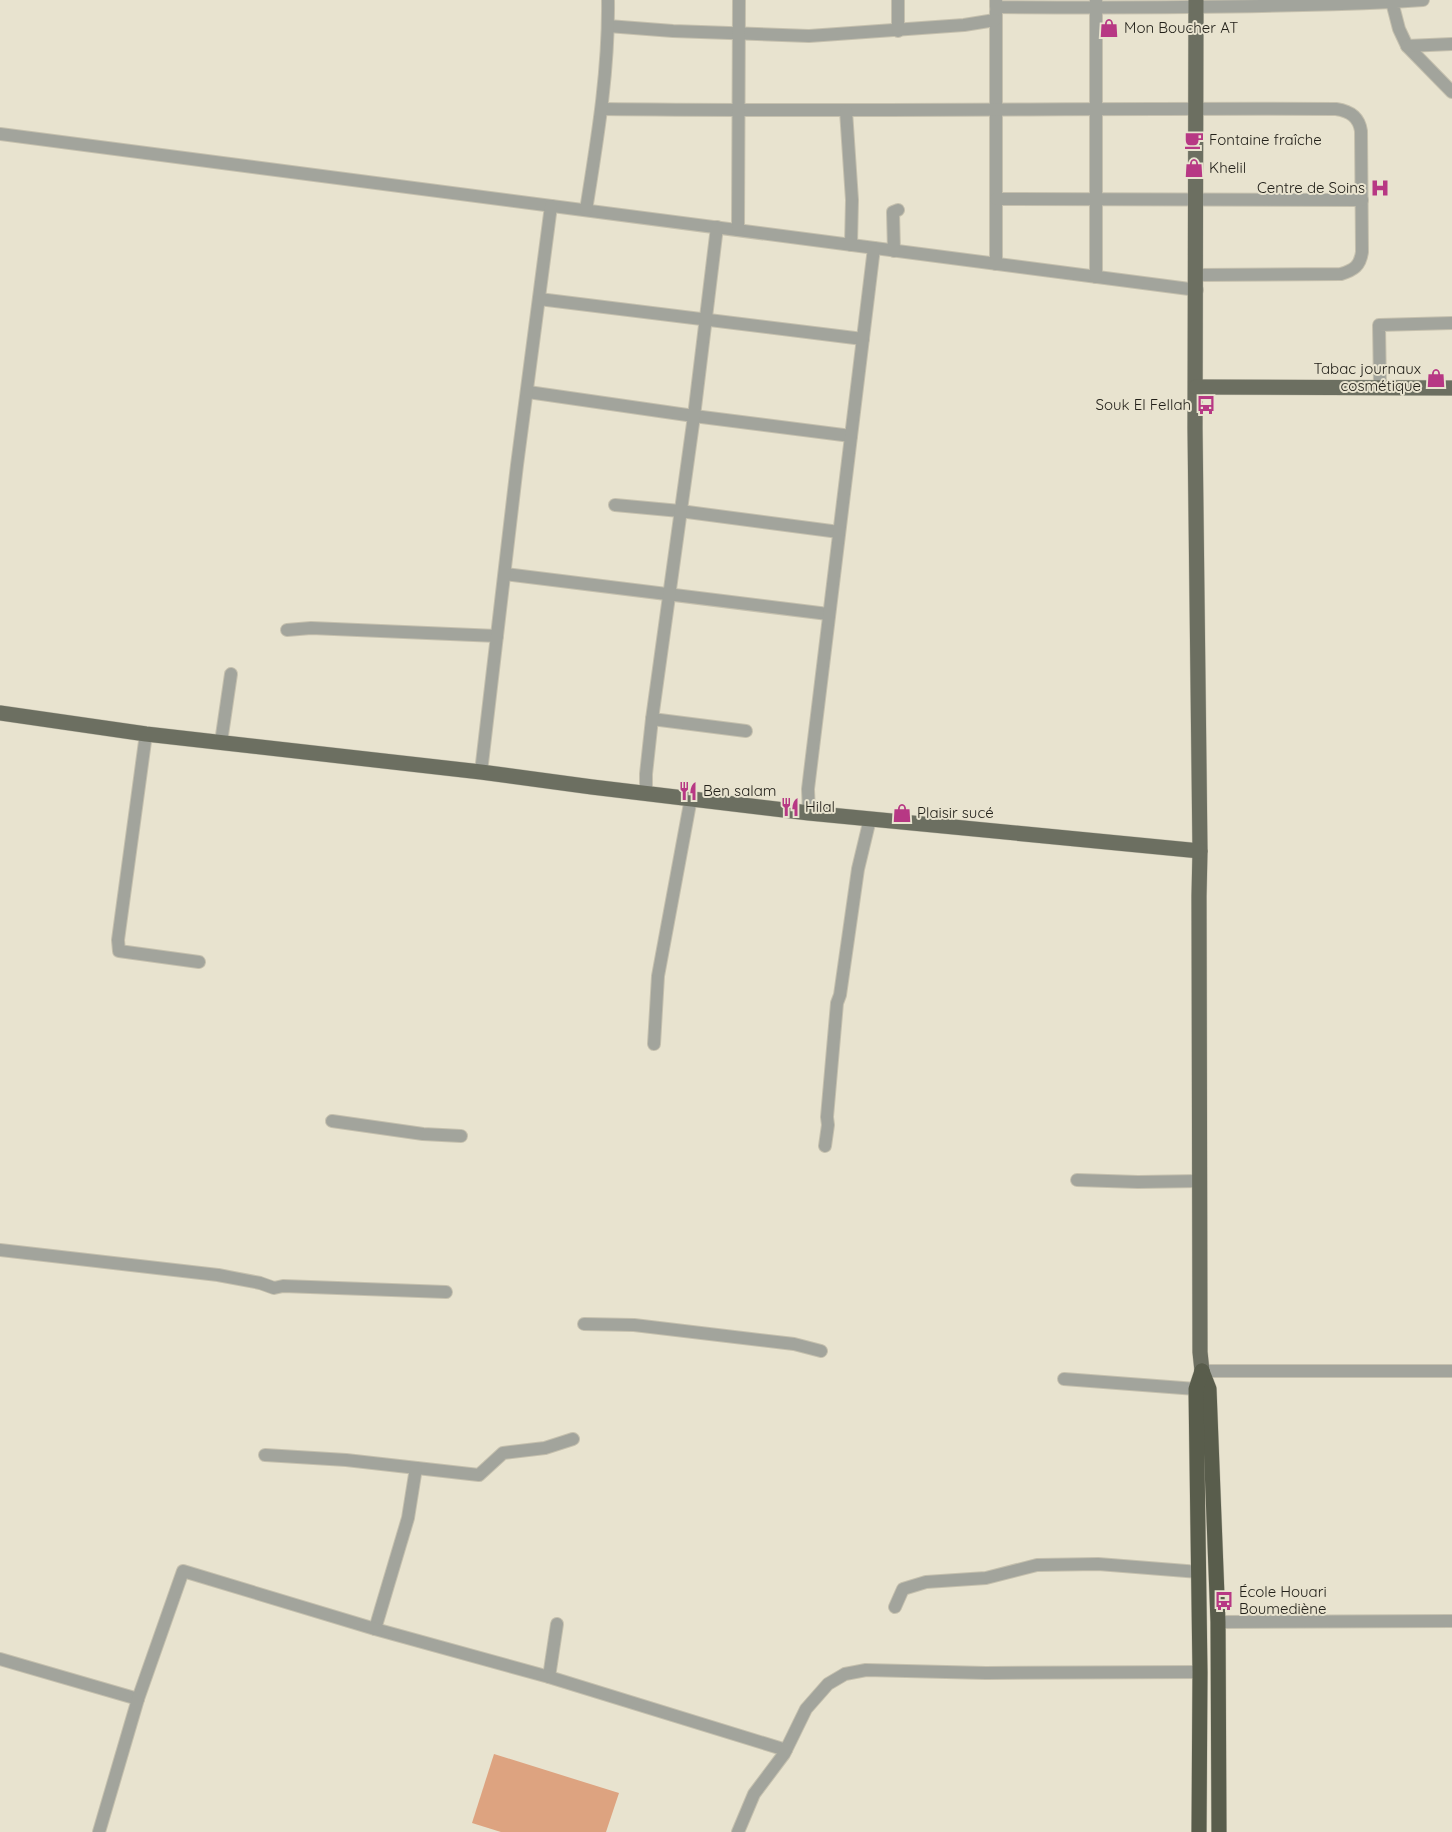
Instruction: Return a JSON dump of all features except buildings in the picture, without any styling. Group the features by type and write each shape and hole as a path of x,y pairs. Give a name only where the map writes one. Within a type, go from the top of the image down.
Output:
{"highway":[{"path":"1199,1832 1200,1672 1196,1389 1202,1371"},
{"path":"1202,1371 1209,1389 1218,1622 1219,1832"}],"main road":[{"path":"1196,3 1196,387 1200,851 1199,1181 1200,1343 1202,1371"},
{"path":"1196,387 1452,388"},
{"path":"0,713 146,734 481,772 809,813 1200,851"}],"street":[{"path":"586,210 602,109 608,0"},
{"path":"738,230 739,0"},
{"path":"898,0 898,31"},
{"path":"608,26 673,31 809,36 964,25 996,9 1096,4 1424,0"},
{"path":"1392,1 1399,29 1407,46 1452,92"},
{"path":"1096,4 1096,277"},
{"path":"996,9 996,264"},
{"path":"1407,46 1452,44"},
{"path":"0,134 1096,277 1197,283 1341,274 1354,269 1361,260 1361,131 1357,118 1351,113 1336,109 602,109"},
{"path":"846,110 852,200 851,245"},
{"path":"996,199 1362,200"},
{"path":"481,772 517,465 551,206"},
{"path":"894,250 893,212 898,210"},
{"path":"646,792 652,719 694,416 717,227"},
{"path":"809,813 808,789 828,614 874,248"},
{"path":"539,300 863,339"},
{"path":"1380,387 1379,325 1452,323"},
{"path":"528,392 851,436"},
{"path":"615,505 680,511 839,532"},
{"path":"505,574 828,614"},
{"path":"287,630 311,628 497,636"},
{"path":"221,742 231,674"},
{"path":"652,719 746,731"},
{"path":"146,734 118,940 119,951 199,962"},
{"path":"654,1044 658,976 691,798"},
{"path":"824,1146 828,1125 827,1117 837,1003 840,995 858,869 870,819"},
{"path":"332,1121 423,1134 462,1136"},
{"path":"1077,1180 1199,1181"},
{"path":"0,1250 218,1275 260,1283 274,1288 283,1286 446,1292"},
{"path":"584,1324 653,1327 794,1344 821,1352"},
{"path":"1202,1371 1452,1371"},
{"path":"1064,1379 1196,1389"},
{"path":"265,1455 346,1460 479,1475 503,1453 545,1448 572,1439"},
{"path":"375,1629 408,1518 416,1468"},
{"path":"895,1606 903,1589 926,1582 986,1578 1037,1565 1098,1564 1199,1572"},
{"path":"99,1832 138,1699 183,1571 375,1629 549,1677 786,1750"},
{"path":"1218,1622 1452,1621"},
{"path":"549,1677 557,1624"},
{"path":"0,1659 138,1699"},
{"path":"738,1832 754,1794 786,1750 806,1709 828,1684 845,1674 866,1670 986,1673 1200,1672"}],"shaded area":[{"path":"494,1754 619,1793 606,1832 501,1832 472,1823"}],"place":[{"name":"Mon Boucher AT","path":"1109,28"},
{"name":"Fontaine fraîche","path":"1194,140"},
{"name":"Khelil","path":"1194,168"},
{"name":"Centre de Soins","path":"1380,188"},
{"name":"Tabac journaux cosmétique","path":"1436,378"},
{"name":"Souk El Fellah","path":"1206,405"},
{"name":"Ben salam","path":"688,791"},
{"name":"Hilal","path":"790,807"},
{"name":"Plaisir sucé","path":"902,813"},
{"name":"École Houari Boumediène","path":"1224,1601"}]}
